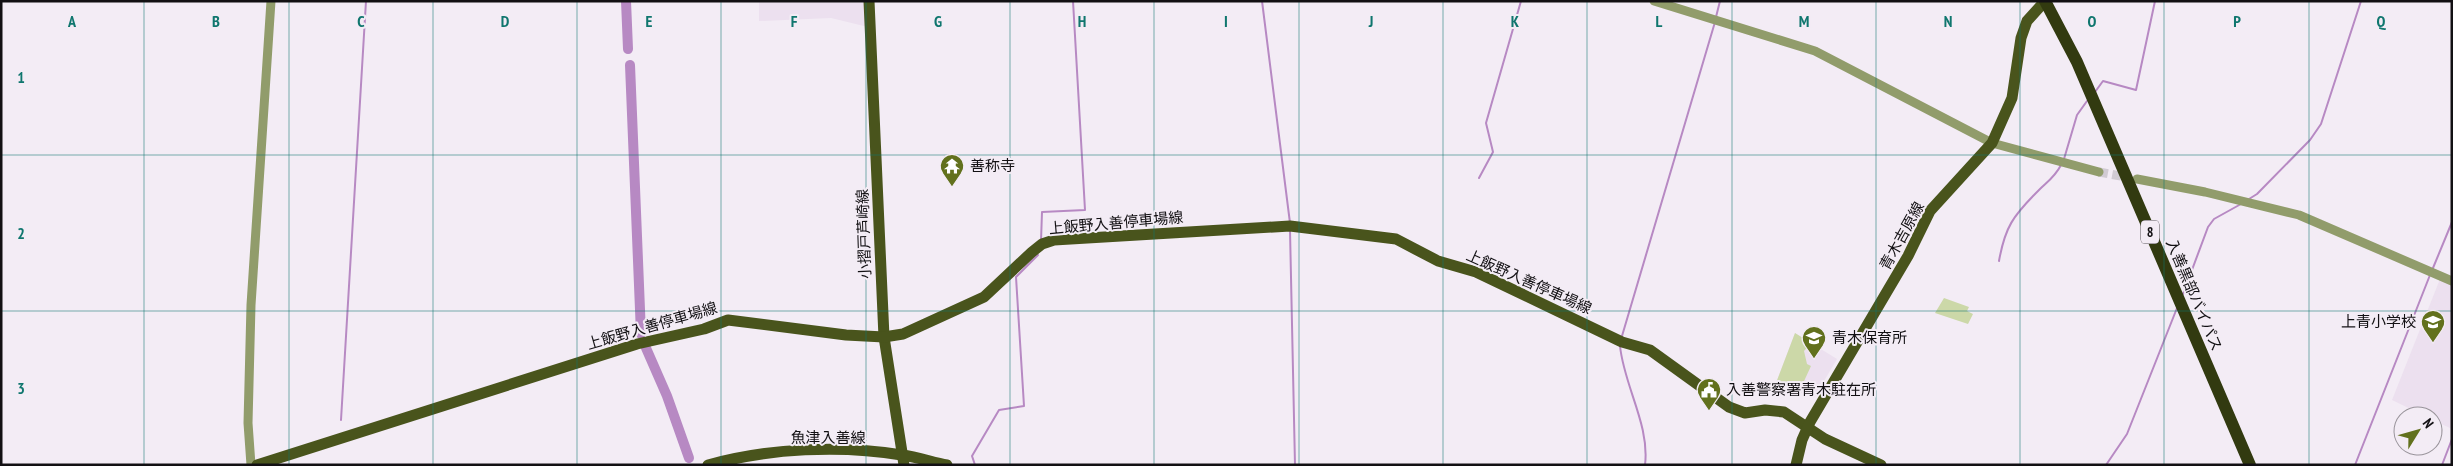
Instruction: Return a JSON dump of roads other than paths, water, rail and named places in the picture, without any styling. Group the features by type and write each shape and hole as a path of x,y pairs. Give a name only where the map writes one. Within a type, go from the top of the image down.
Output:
{"highway":[{"name":"入善黒部バイパス","path":"2045,1 2077,62 2250,465"}],"main road":[{"name":"小摺戸芦崎線","path":"869,1 884,337 904,460"},
{"name":"青木吉原線","path":"1796,465 1808,428 1841,366 1860,339 1908,256 1930,211 1992,142 2012,98 2027,21 2045,1"},
{"name":"上飯野入善停車場線","path":"257,465 637,344 704,329 728,320 843,335 884,337 919,329 984,297 1032,252 1048,242 1083,238 1290,226 1330,233 1385,237 1403,242 1438,260 1476,272 1622,342 1650,350 1729,407 1745,413 1765,410 1784,412 1840,447 1881,465"},
{"name":"魚津入善線","path":"708,465 765,454 826,450 947,465"}],"street":[{"path":"251,465 248,423 251,305 271,1"},
{"path":"1654,1 1815,51 1992,142 2099,172"},
{"path":"2137,179 2205,192 2299,215 2452,281"}],"waterway":[{"path":"341,420 366,1"},
{"path":"626,1 628,49"},
{"path":"1041,241 1042,212 1085,210 1073,1"},
{"path":"1262,1 1290,223"},
{"path":"1479,178 1493,152 1486,123 1521,1"},
{"path":"1716,17 1720,1"},
{"path":"2095,92 2103,81 2136,90 2155,1"},
{"path":"2249,199 2257,194 2310,140 2321,124 2361,1"},
{"path":"1622,336 1715,22"},
{"path":"630,65 641,334"},
{"path":"2064,159 2077,115 2087,101"},
{"path":"1999,261 2004,239 2016,215 2061,165"},
{"path":"2183,294 2208,227 2214,219 2241,204"},
{"path":"2433,268 2452,222"},
{"path":"1290,230 1295,465"},
{"path":"975,465 972,456 999,410 1024,406 1016,277 1038,255"},
{"path":"2355,465 2430,275"},
{"path":"2106,465 2127,434 2177,308"},
{"path":"1620,346 1626,376 1644,435 1645,465"},
{"path":"646,348 667,396 689,458"},
{"path":"2442,465 2452,439"}],"tunnel":[{"path":"2099,172 2131,178"}],"place":[{"name":"善称寺","path":"952,187"},
{"name":"上青小学校","path":"2433,343"},
{"name":"青木保育所","path":"1814,359"},
{"name":"入善警察署青木駐在所","path":"1709,411"}]}
